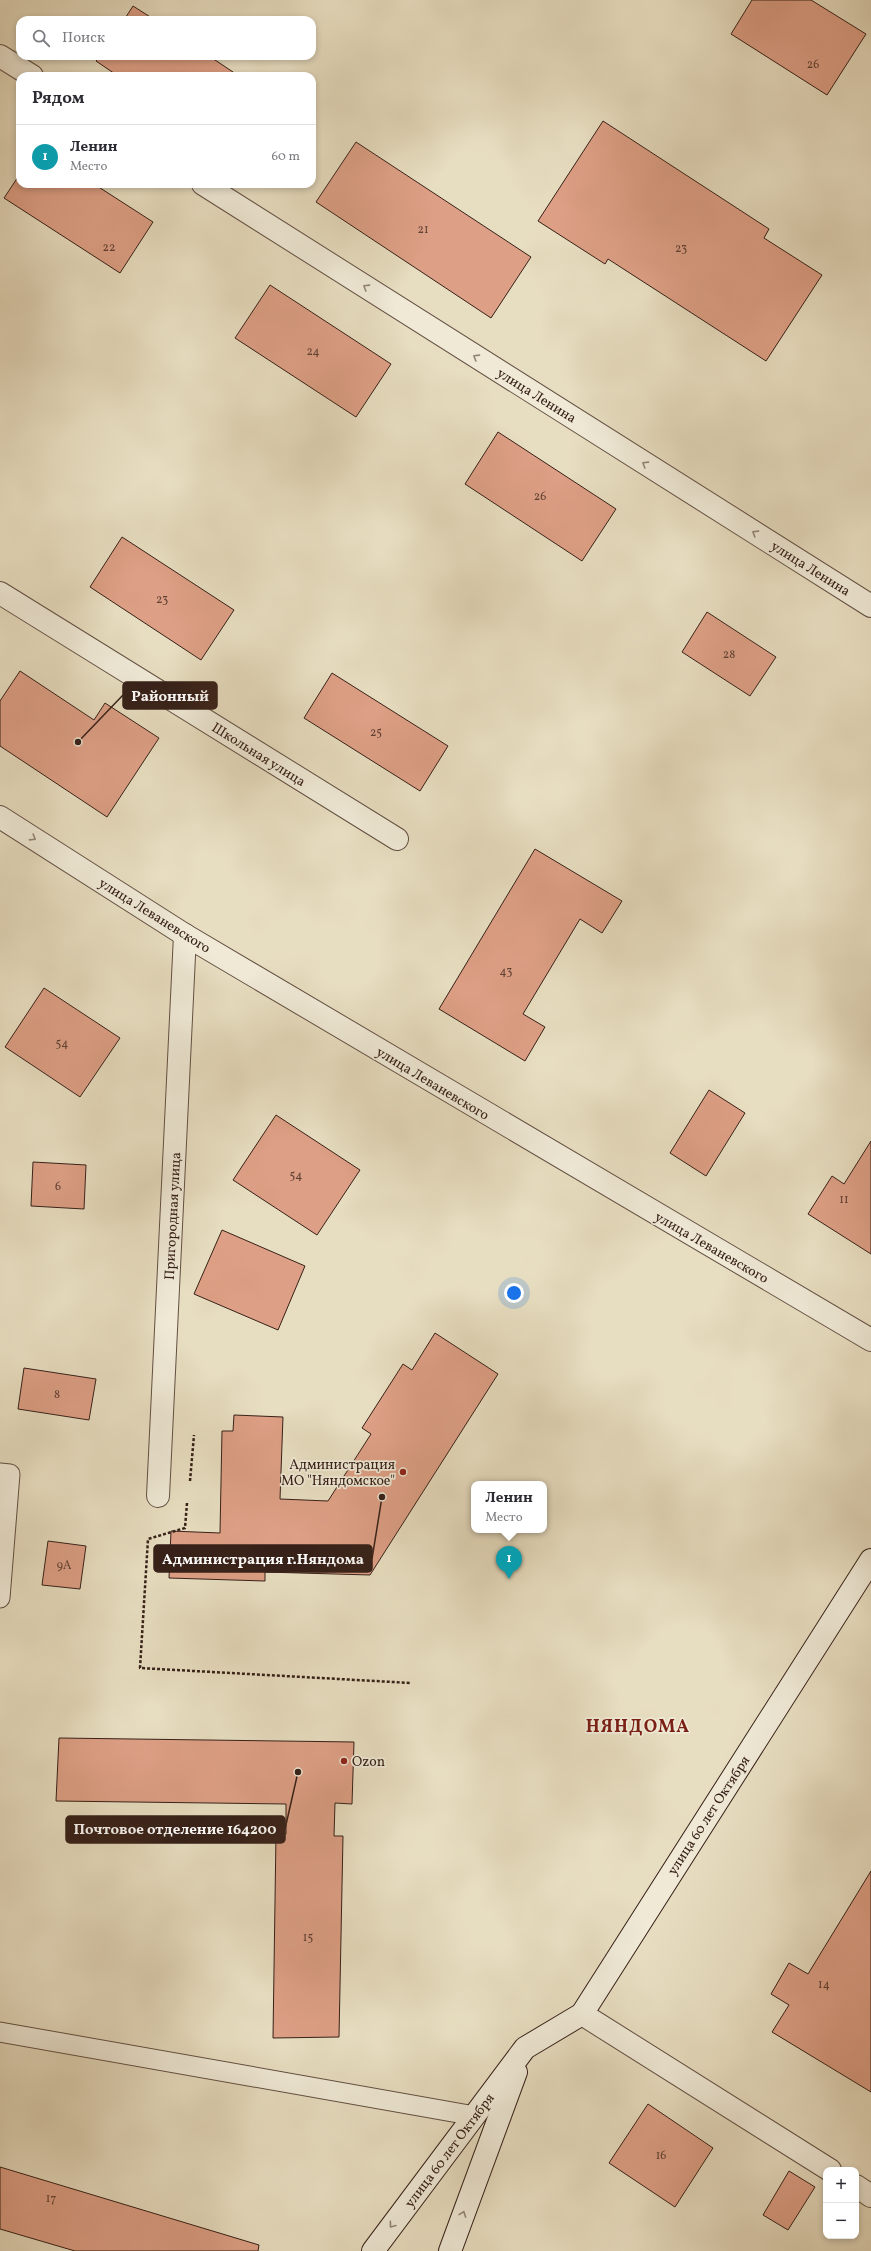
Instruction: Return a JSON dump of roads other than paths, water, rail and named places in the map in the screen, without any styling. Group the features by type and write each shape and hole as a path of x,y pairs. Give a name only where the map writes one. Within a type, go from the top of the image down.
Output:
{"street":[{"path":"0,56 26,72"},
{"name":"улица Ленина","path":"209,188 871,606"},
{"name":"Школьная улица","path":"0,593 397,839"},
{"name":"улица Леваневского","path":"0,817 185,935 871,1340"},
{"name":"Пригородная улица","path":"158,1496 185,935"},
{"name":"улица 60 лет Октября","path":"373,2251 525,2048 582,2014 871,1560"},
{"path":"582,2014 825,2167"},
{"name":"улица 60 лет Октября","path":"450,2251 525,2048"},
{"path":"859,2188 871,2196"}],"lane":[{"path":"0,1473 10,1474 0,1598"},
{"path":"0,2032 475,2116"}],"place":[{"name":"Районный","path":"78,742"},
{"name":"Администрация МО \"Няндомское\"","path":"403,1472"},
{"name":"Администрация г.Няндома","path":"382,1497"},
{"name":"Ленин","path":"509,1579"},
{"name":"Ozon","path":"344,1761"},
{"name":"Почтовое отделение 164200","path":"298,1772"}],"district":[{"name":"НЯНДОМА","path":"638,1726"}]}
